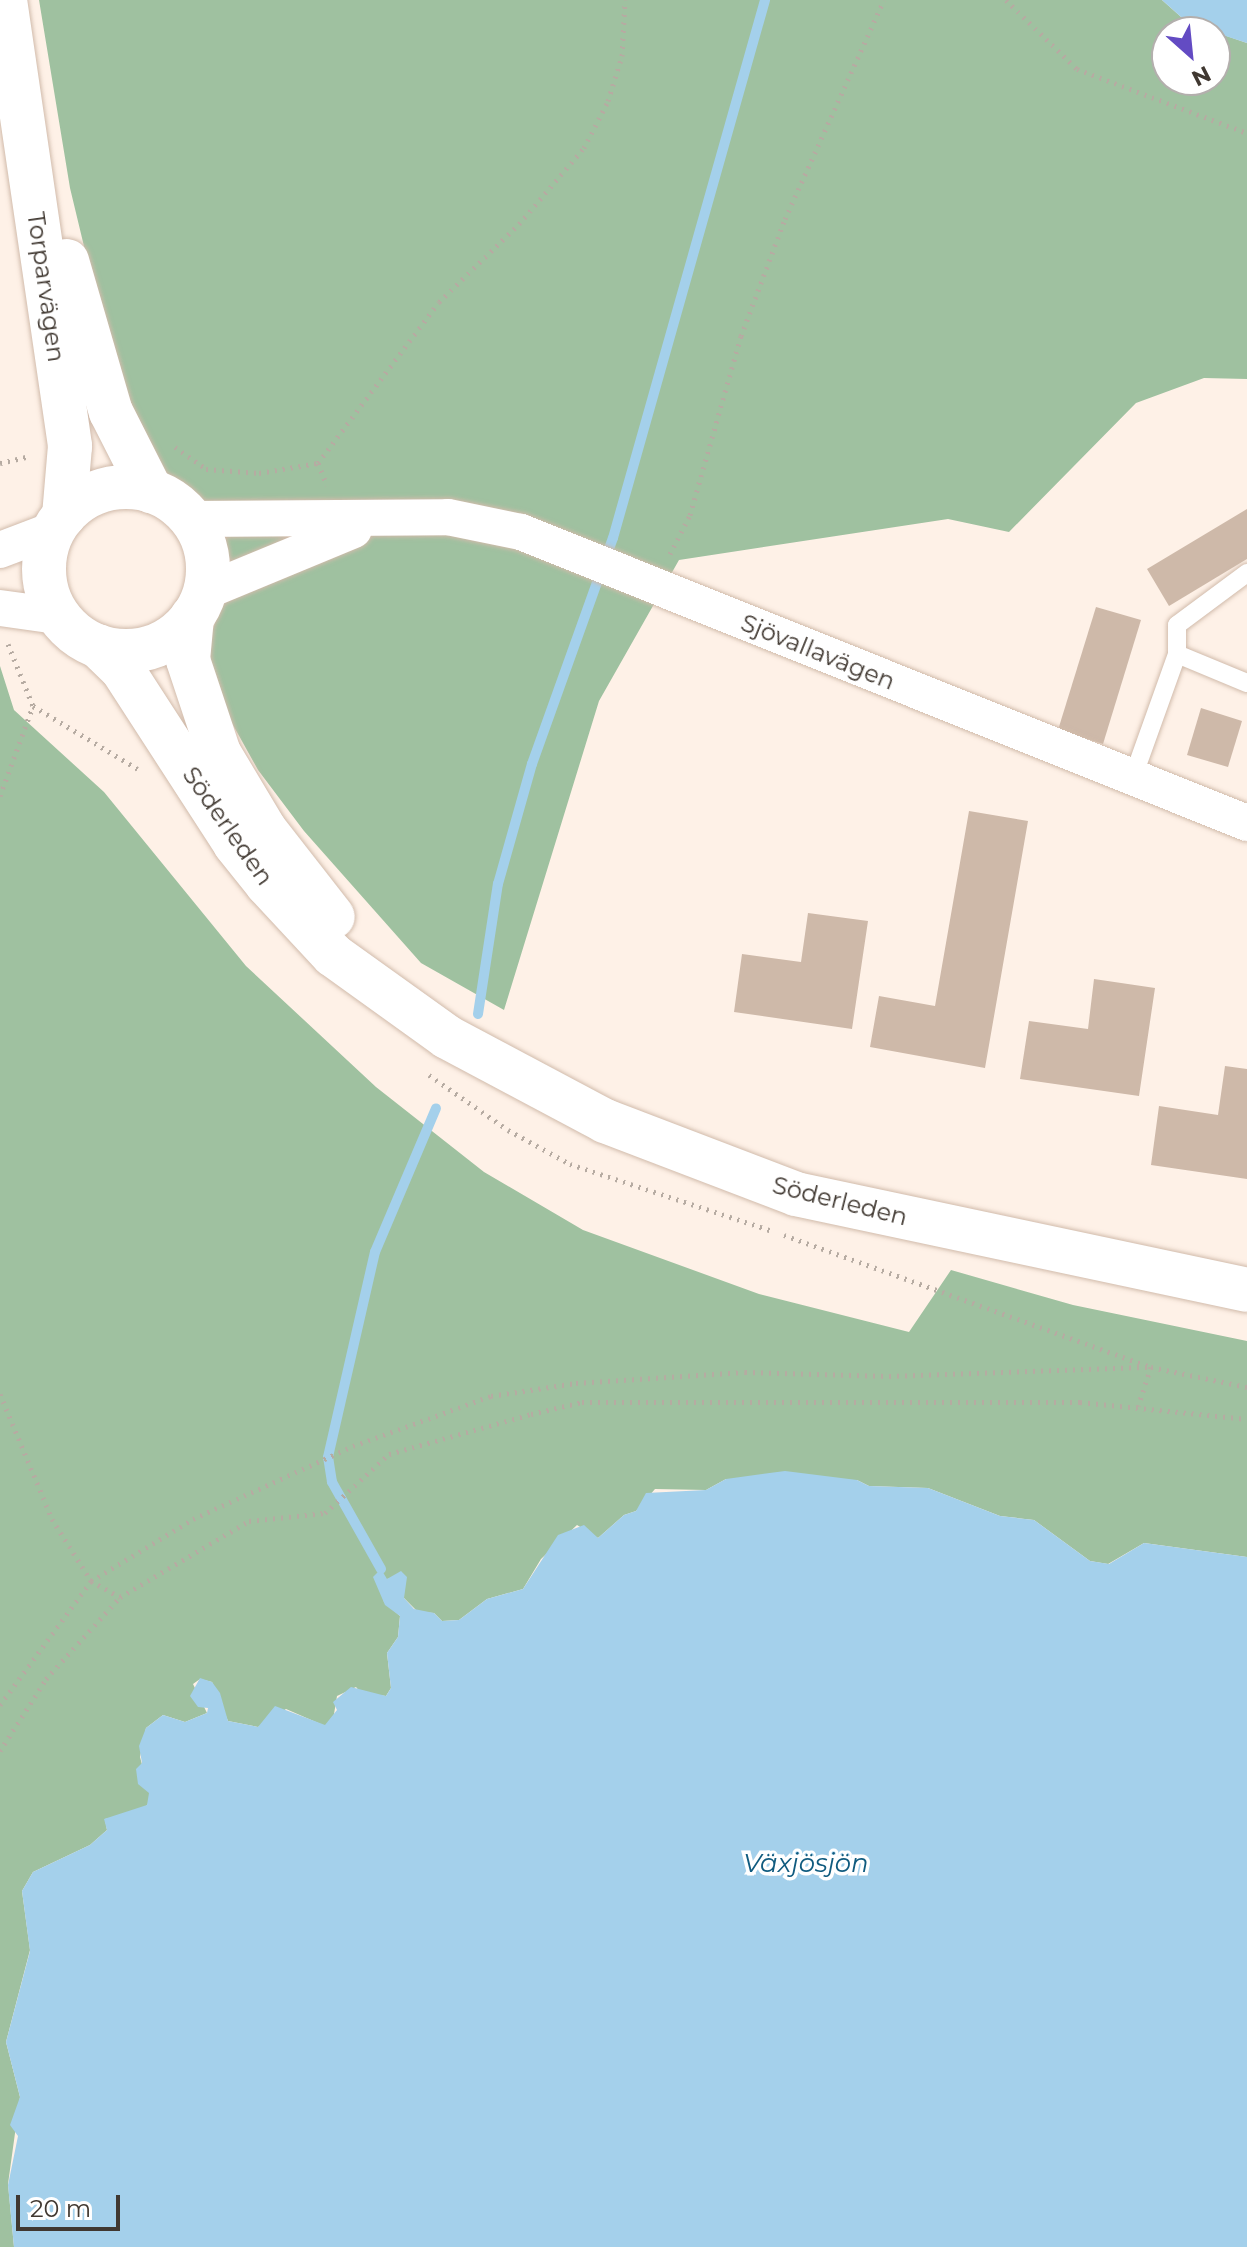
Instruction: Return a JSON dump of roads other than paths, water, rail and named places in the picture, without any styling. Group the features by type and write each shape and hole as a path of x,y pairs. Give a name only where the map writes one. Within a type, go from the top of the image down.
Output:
{"street":[{"name":"Torparvägen","path":"5,0 70,446 59,522"},
{"name":"Torparvägen","path":"13,58 102,387 120,435 151,491"},
{"path":"0,550 59,522 104,491 151,491 191,519 205,548 198,604 174,635 150,647 98,646 76,635 58,616 44,573 59,522"},
{"name":"Sjövallavägen","path":"191,519 381,520 448,517 521,532 1132,780 1247,823"},
{"name":"Sjövallavägen","path":"198,604 299,549 381,520"},
{"name":"Söderleden","path":"198,604 188,660 230,776 380,985"},
{"path":"0,608 58,616"},
{"name":"Söderleden","path":"98,646 122,669 235,844 267,884 333,955 380,985 447,1037 605,1121 796,1194 1247,1290"}],"lane":[{"path":"1132,780 1177,654 1177,625 1247,573"},
{"path":"1177,654 1247,683"}],"water":[{"path":"1162,0 1247,0 1247,43 1231,38 1231,16 1180,16"},
{"name":"Växjösjön","path":"785,1471 857,1480 869,1486 928,1488 1000,1516 1034,1520 1090,1561 1109,1564 1144,1543 1247,1557 1247,2247 14,2247 8,2185 18,2136 10,2125 20,2097 6,2042 30,1951 22,1891 33,1872 90,1845 107,1830 104,1819 147,1805 149,1793 138,1784 136,1769 142,1763 139,1746 146,1728 163,1715 185,1722 207,1713 208,1708 198,1707 190,1696 200,1678 212,1682 220,1693 228,1721 258,1727 275,1706 325,1725 337,1710 333,1702 351,1687 386,1696 391,1688 387,1653 398,1637 400,1616 385,1605 373,1577 381,1569 387,1579 401,1571 407,1577 404,1598 414,1609 434,1613 442,1621 459,1620 487,1599 523,1589 558,1535 584,1525 598,1538 624,1515 636,1511 646,1493 706,1490 726,1479"}],"waterway":[{"path":"478,1014 498,884 532,764 613,538 765,0"},
{"path":"381,1569 332,1482 328,1457 375,1252 436,1108"}]}
